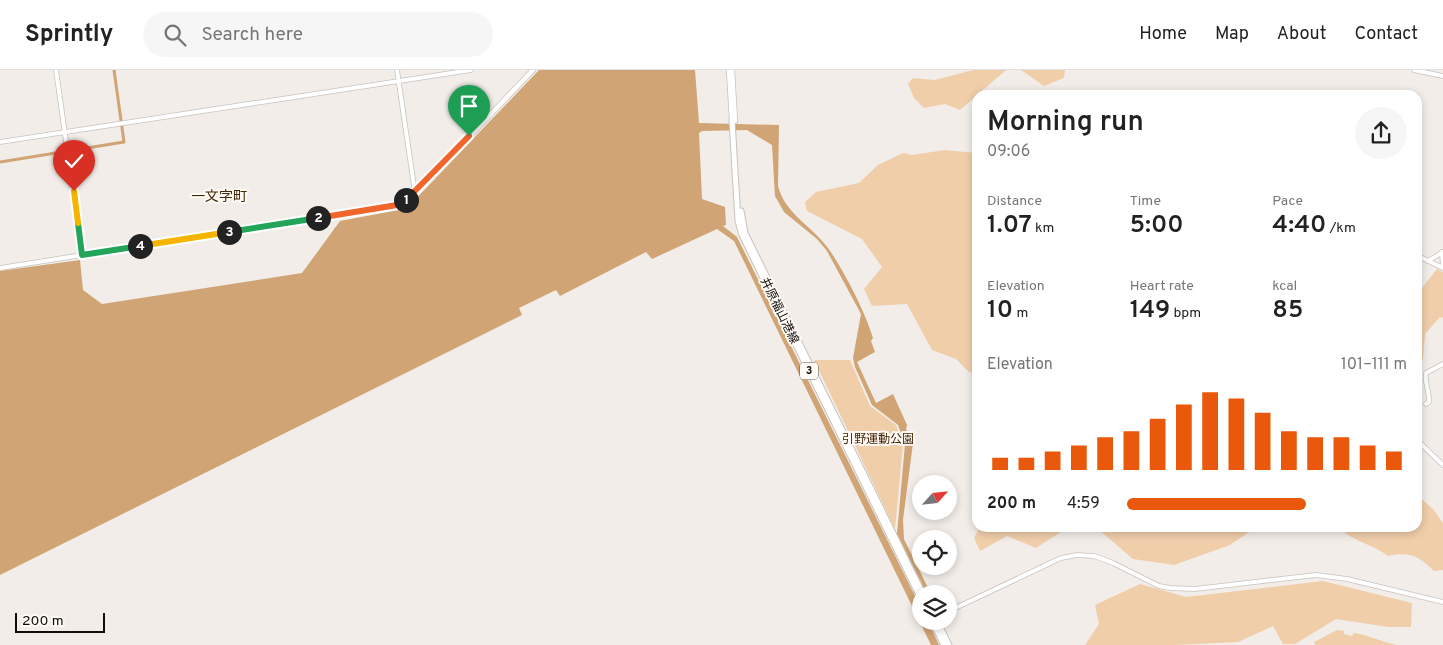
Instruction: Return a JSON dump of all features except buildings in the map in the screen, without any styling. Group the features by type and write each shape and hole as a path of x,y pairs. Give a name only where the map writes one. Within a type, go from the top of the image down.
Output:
{"main road":[{"path":"297,221 397,205 410,198 533,70"},
{"path":"731,70 734,121"},
{"name":"井原福山港線","path":"734,121 738,221 742,235 914,585"},
{"name":"井原福山港線","path":"734,132 745,233 919,585"},
{"path":"936,630 944,645"},
{"path":"942,630 949,645"}],"street":[{"path":"56,70 82,255"},
{"path":"397,70 414,186 418,190"},
{"path":"0,142 471,70"},
{"path":"1414,70 1443,76"},
{"path":"0,268 297,221"},
{"path":"1428,261 1443,252"},
{"path":"1422,258 1443,267 1443,252"},
{"path":"1426,404 1429,402 1429,398 1425,379 1426,373 1443,364"},
{"path":"1422,446 1443,465"},
{"path":"957,606 1062,558 1077,555 1100,558 1159,586 1170,588 1195,589 1316,575 1347,579 1443,602"}],"green space":[{"path":"973,70 1006,70 983,90 972,90 972,100 960,110 945,104 924,108 914,98 908,84 913,78 935,80"},
{"path":"1021,70 1065,70 1064,78 1044,86"},
{"path":"945,150 972,153 972,372 969,372 956,359 932,350 907,304 872,306 864,289 882,267 862,239 807,211 805,202 816,192 859,183 878,165 903,153 912,155"},
{"path":"1437,269 1443,272 1443,318 1440,317 1425,334 1422,362 1422,288"},
{"name":"引野運動公園","path":"814,360 850,360 870,406 896,425 903,444 895,529"},
{"path":"1422,499 1433,509 1443,523 1443,570 1434,571 1414,556 1402,554 1388,556 1345,533 1422,532"},
{"path":"977,532 1061,532 1036,548 1007,536 980,551 974,538"},
{"path":"1102,532 1249,532 1230,545 1174,565 1133,559"},
{"path":"1323,581 1412,603 1411,627 1388,627 1336,619 1295,644 1283,644 1273,626 1238,642 1175,645 1085,645 1099,624 1095,605 1140,584 1186,597"},
{"path":"1337,630 1344,631 1344,634 1352,636 1354,633 1359,634 1397,645 1315,645 1314,642"}],"shaded area":[{"path":"539,70 695,70 699,123 779,125 778,186 782,196 793,212 822,240 847,279 869,327 875,352 857,362 876,403 893,394 913,443 903,520 904,539 912,555 912,564 897,534 905,444 898,425 872,405 855,367 853,358 861,314 827,251 817,239 784,212 775,196 772,145 747,130 702,131 699,133 702,199 725,207 726,225 723,226 737,237 912,590 912,606 734,241 717,229 652,259 646,252 560,296 556,290 519,308 522,315 0,575 0,271 80,260 83,290 102,304 302,273 340,221 404,209 410,205"},
{"path":"918,575 922,575 927,585 922,585"},
{"path":"924,630 932,630 939,645 931,645"}],"waterway":[{"path":"0,162 124,142 114,70"}],"district":[{"name":"一文字町","path":"219,197"}],"route":[{"path":"74,191 82,255 397,205 410,198 469,136"}]}
